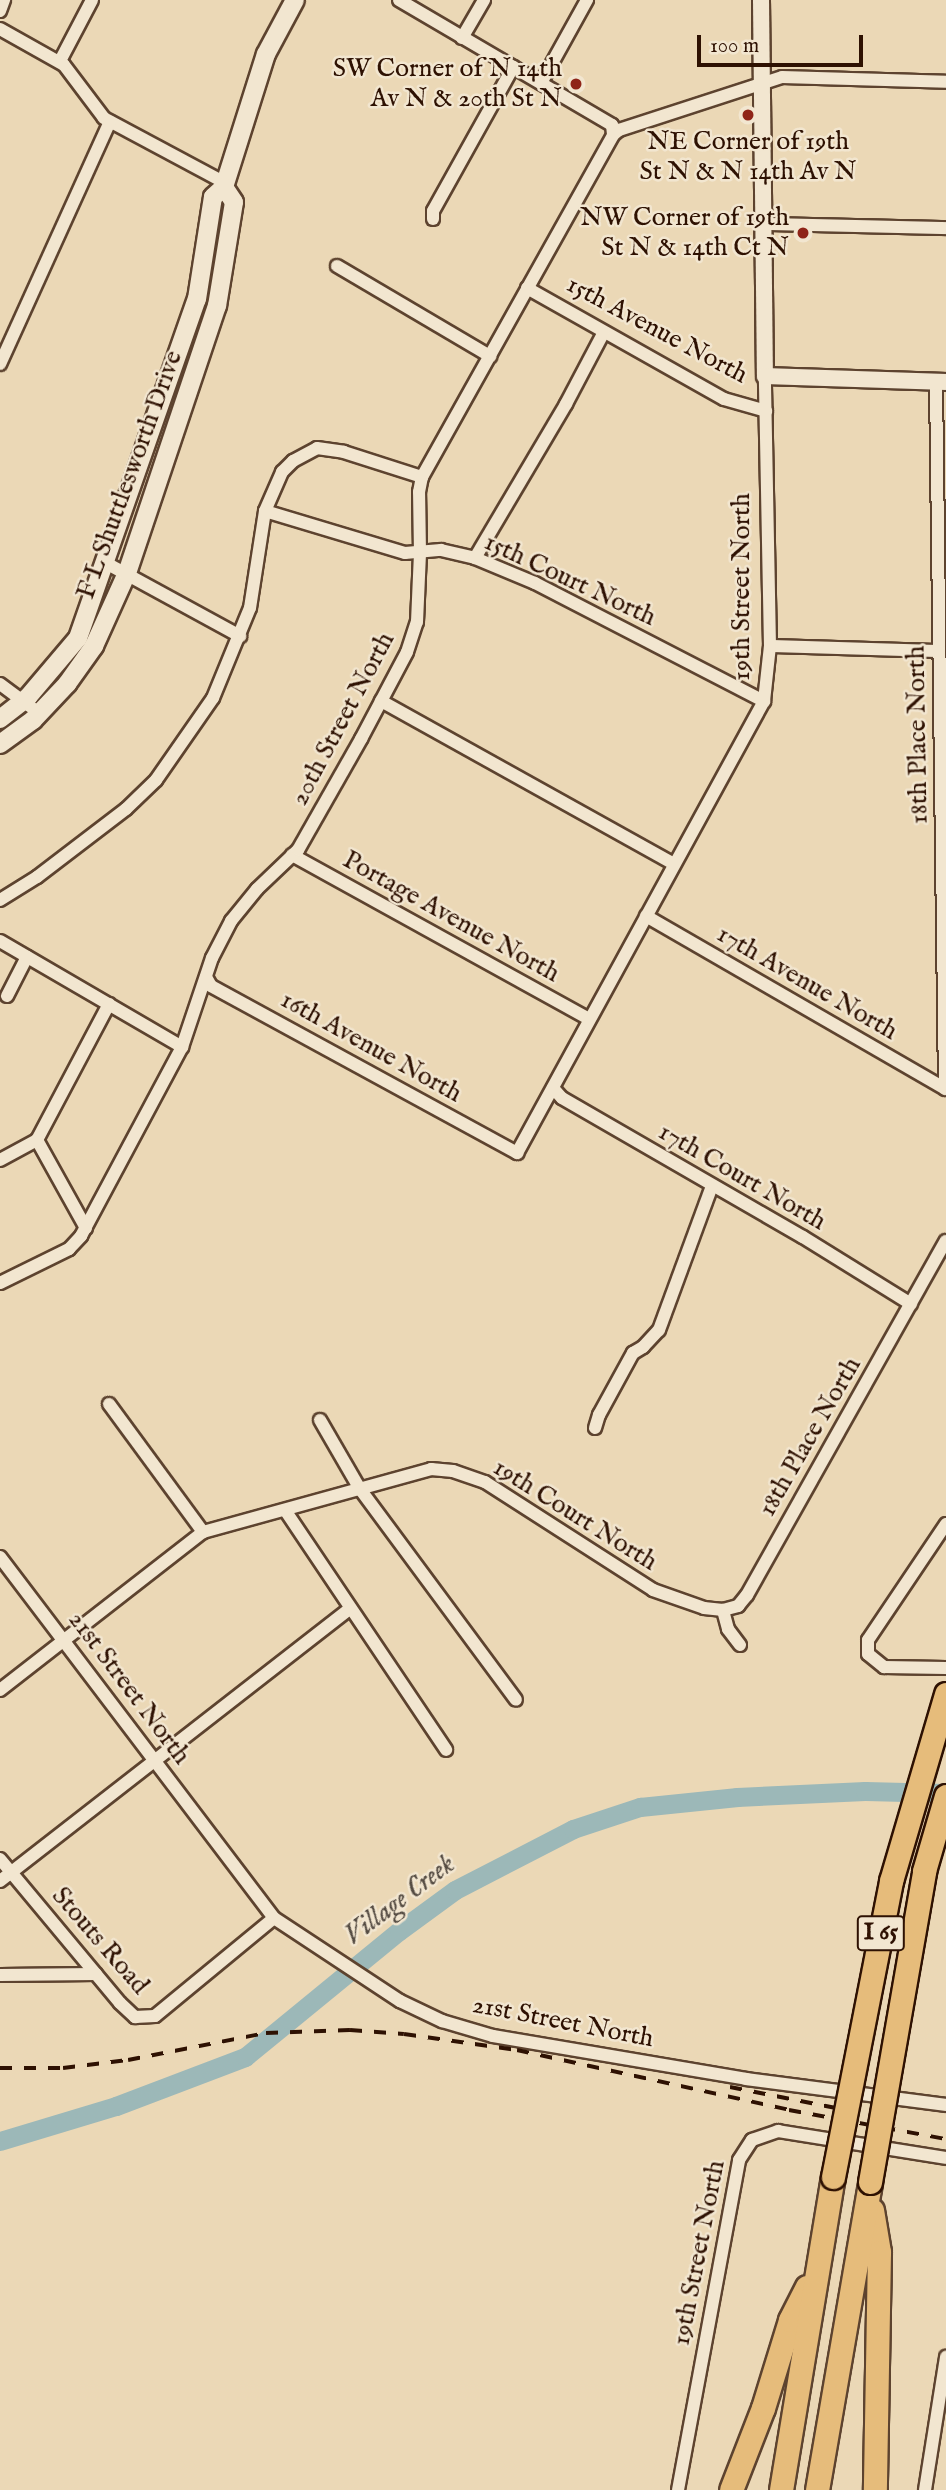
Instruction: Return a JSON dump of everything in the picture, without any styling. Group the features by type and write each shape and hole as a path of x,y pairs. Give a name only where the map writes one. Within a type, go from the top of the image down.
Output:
{"highway":[{"name":"I 65","path":"781,2490 833,2177 891,1881 946,1694"},
{"name":"I 65","path":"817,2490 924,1871 946,1796"},
{"path":"870,2187 878,2252 875,2490"},
{"path":"731,2490 763,2408 790,2320 818,2265"}],"main road":[{"name":"F L Shuttlesworth Drive","path":"0,719 25,699 57,666 78,638 197,299 213,197 224,185 262,65 295,0"},
{"name":"F L Shuttlesworth Drive","path":"0,744 39,713 67,684 94,646 127,573 217,306 234,202 224,185"}],"street":[{"path":"0,11 4,0"},
{"path":"60,61 92,0"},
{"path":"399,0 612,125 613,135"},
{"path":"462,38 484,0"},
{"path":"541,83 587,0"},
{"name":"19th Street North","path":"517,1153 764,701 770,646 761,0"},
{"path":"0,29 60,61 95,108 110,122 224,185"},
{"path":"433,219 433,211 513,68"},
{"path":"613,135 619,130 782,76 946,82"},
{"path":"0,363 110,122"},
{"name":"20th Street North","path":"86,1228 182,1047 212,958 238,912 298,850 412,640 419,602 419,492 422,477 613,135"},
{"path":"765,224 946,228"},
{"path":"337,266 490,356"},
{"name":"15th Avenue North","path":"527,288 724,399 766,411"},
{"path":"475,558 566,404 604,332"},
{"name":"15th Avenue North","path":"765,376 941,382"},
{"name":"18th Place North","path":"941,382 939,652 945,1089"},
{"path":"0,900 37,877 127,809 156,780 213,698 250,608 265,512 282,472 317,448 344,452 422,477"},
{"name":"15th Court North","path":"265,512 405,553 441,550 475,558 535,583 764,701"},
{"path":"106,563 240,636"},
{"path":"770,646 939,652"},
{"path":"0,684 25,699 39,713"},
{"path":"381,701 674,864"},
{"name":"Portage Avenue North","path":"292,855 589,1019"},
{"name":"17th Avenue North","path":"646,916 945,1089"},
{"path":"0,941 182,1047"},
{"path":"7,996 27,957"},
{"name":"16th Avenue North","path":"206,977 211,986 517,1153"},
{"path":"0,1160 37,1140 108,1004"},
{"name":"17th Court North","path":"552,1088 562,1098 803,1237 911,1304"},
{"path":"0,1283 69,1249 86,1228 37,1140"},
{"path":"596,1428 599,1415 633,1353 643,1347 659,1330 712,1186"},
{"name":"18th Place North","path":"723,1610 738,1606 747,1595 946,1241"},
{"path":"0,1690 203,1532 109,1404"},
{"path":"320,1420 360,1489 516,1700"},
{"name":"19th Court North","path":"203,1532 419,1471 441,1469 485,1482 653,1590 704,1608 723,1610"},
{"path":"285,1510 446,1750"},
{"path":"946,1524 868,1640 868,1654 884,1667 946,1668"},
{"name":"21st Street North","path":"0,1557 274,1918 400,2001 442,2021 493,2036 746,2079 946,2105"},
{"path":"0,1881 349,1609"},
{"path":"723,1610 728,1629 740,1645"},
{"name":"Stouts Road","path":"0,1859 131,2014 152,2017 274,1918"},
{"path":"0,1975 96,1973"},
{"name":"19th Street North","path":"678,2490 739,2160 752,2140 778,2132 946,2158"},
{"path":"925,2490 946,2357"}],"waterway":[{"name":"Village Creek","path":"0,2141 116,2106 245,2057 399,1931 455,1890 573,1829 640,1807 737,1797 865,1791 946,1793"}],"railway":[{"path":"0,2068 63,2068 128,2060 266,2033 350,2030 404,2034 517,2050 789,2110 946,2139"},
{"path":"730,2087 836,2108"}],"place":[{"name":"SW Corner of N 14th Av N & 20th St N","path":"576,84"},
{"name":"NE Corner of 19th St N & N 14th Av N","path":"748,115"},
{"name":"NW Corner of 19th St N & 14th Ct N","path":"803,233"}]}
